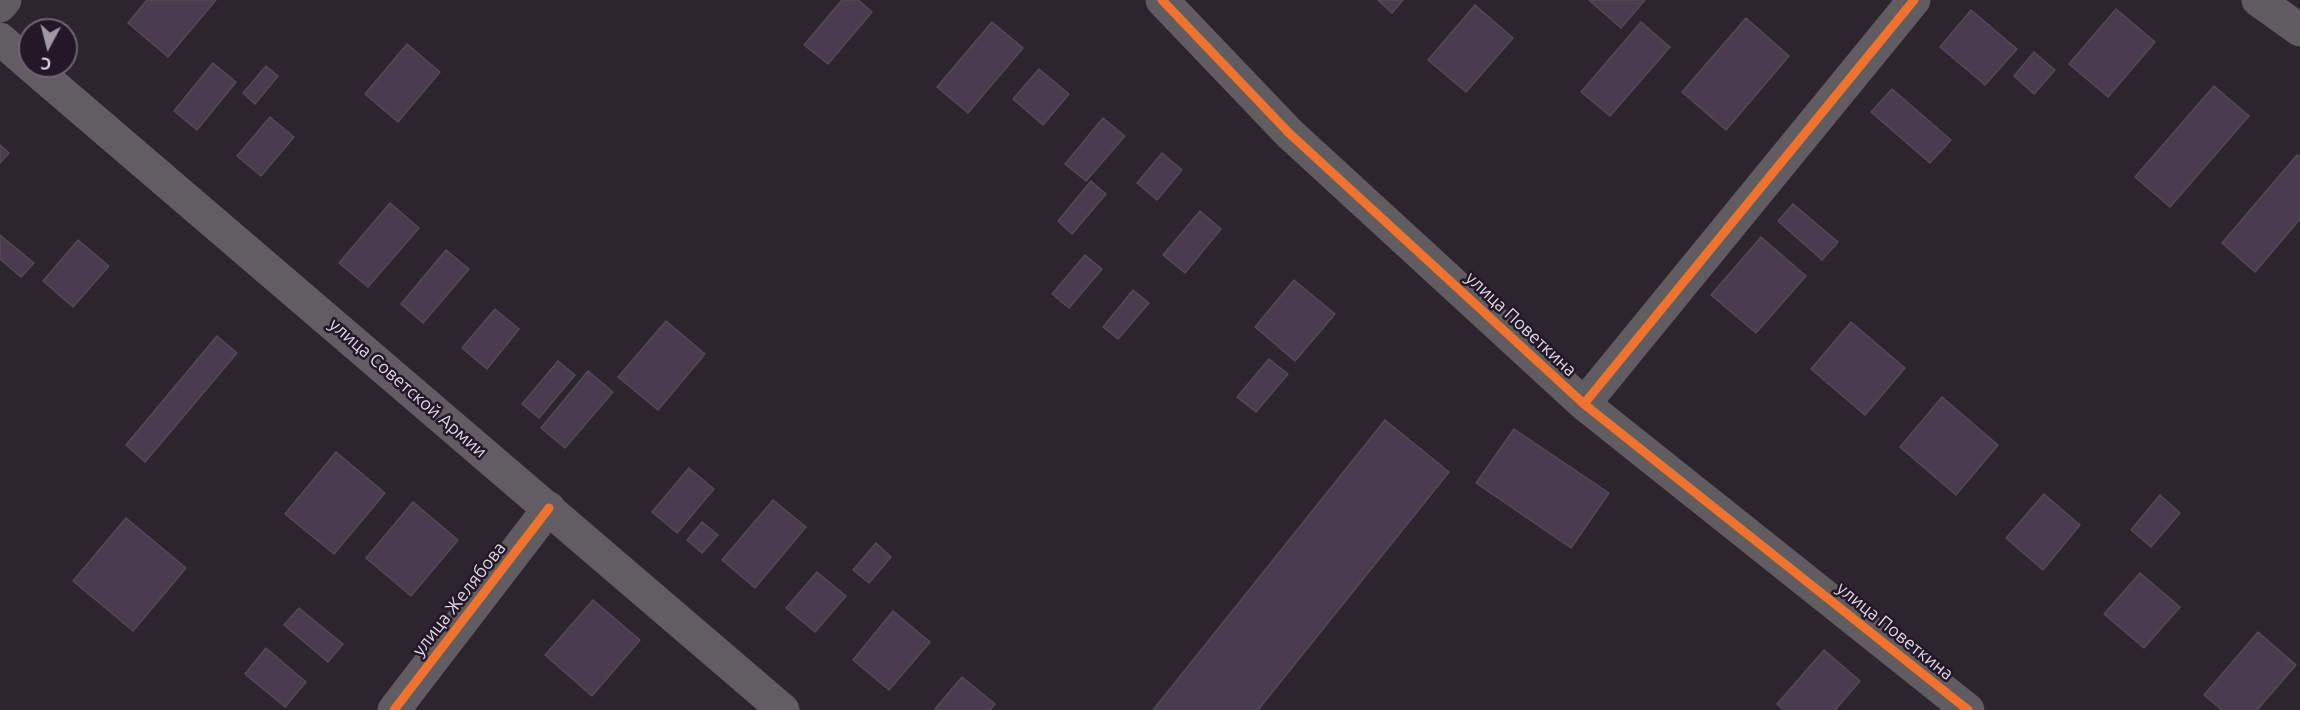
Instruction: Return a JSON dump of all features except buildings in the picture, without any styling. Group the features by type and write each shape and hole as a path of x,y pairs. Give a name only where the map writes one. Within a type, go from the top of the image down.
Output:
{"main road":[{"name":"улица Советской Армии","path":"0,39 18,54"},
{"name":"улица Советской Армии","path":"46,78 783,710"}],"street":[{"path":"0,6 4,0"},
{"name":"улица Поветкина","path":"1162,0 1289,133 1584,404 1968,710"},
{"path":"1584,404 1914,0"},
{"path":"2258,0 2300,30"},
{"name":"улица Желябова","path":"394,710 549,508"}],"cycle path":[{"path":"1162,0 1289,133 1584,404 1968,710"},
{"path":"1584,404 1914,0"},
{"path":"394,710 549,508"}]}
